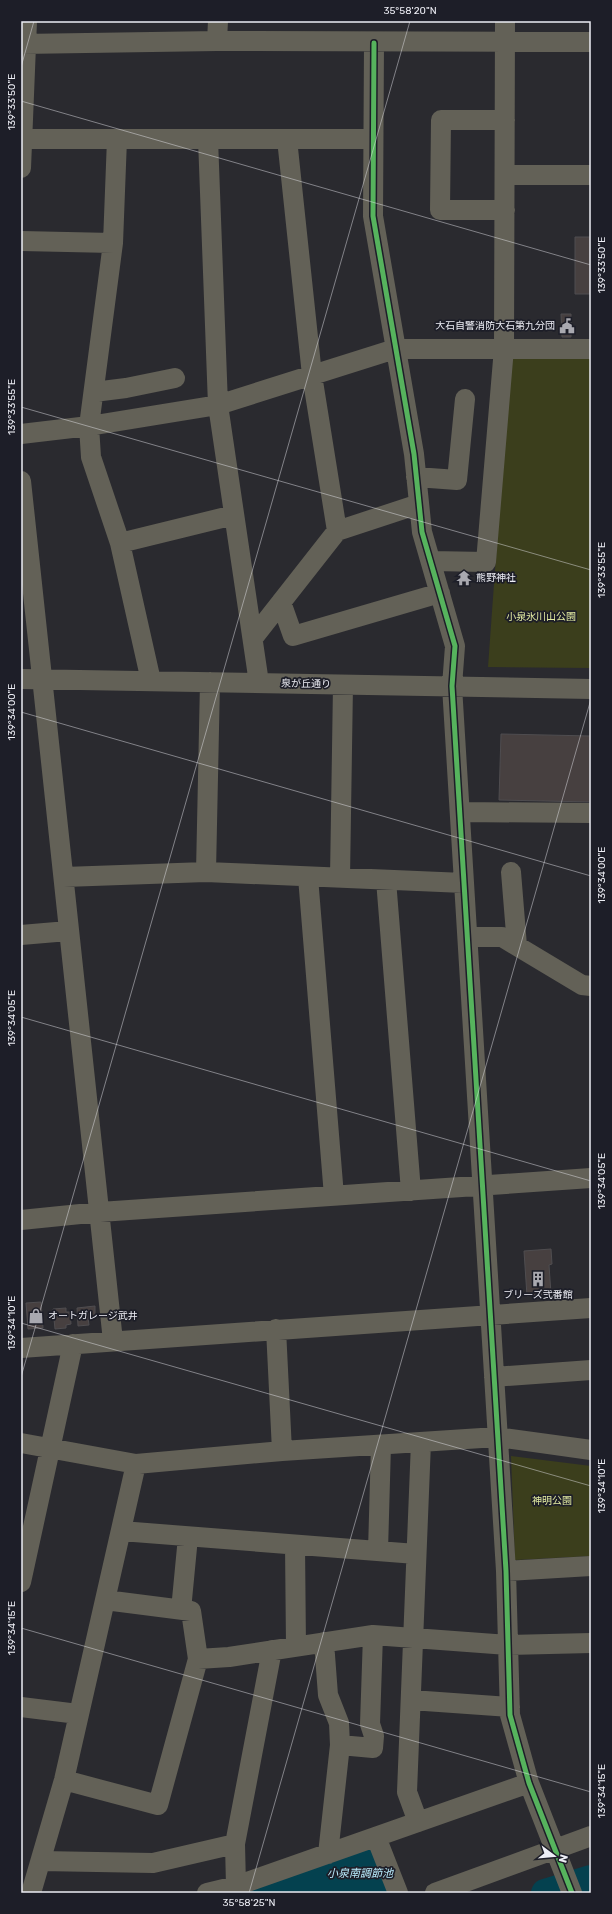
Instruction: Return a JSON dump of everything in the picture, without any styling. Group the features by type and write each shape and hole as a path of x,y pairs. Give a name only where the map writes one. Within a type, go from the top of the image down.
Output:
{"street":[{"path":"21,168 23,44 26,21"},
{"path":"217,42 218,21"},
{"path":"431,561 486,562 504,348 505,21"},
{"path":"23,44 217,42 591,42"},
{"path":"374,43 373,216 416,477 422,532 455,646 452,686 506,1571 510,1715 530,1783 572,1893"},
{"path":"505,120 441,120 440,187 440,210 505,210"},
{"path":"22,139 373,139"},
{"path":"117,139 113,243 89,426 92,457 120,543 151,681"},
{"path":"208,139 218,405 259,683"},
{"path":"287,139 312,375 336,531"},
{"path":"505,174 591,175"},
{"path":"21,241 113,243"},
{"path":"21,434 89,426 218,405 395,349 591,349"},
{"path":"94,392 126,388 175,378"},
{"path":"416,477 456,480 465,399"},
{"path":"21,481 24,540 42,679 64,876 68,931 113,1341"},
{"path":"253,638 336,531 419,504"},
{"path":"120,543 234,515"},
{"path":"281,602 293,636 440,593"},
{"name":"泉が丘通り","path":"21,679 591,688"},
{"path":"206,872 210,682"},
{"path":"340,878 343,684"},
{"path":"460,812 591,813"},
{"path":"64,876 206,872 464,884"},
{"path":"511,872 517,946"},
{"path":"308,877 334,1196"},
{"path":"386,880 411,1191"},
{"path":"21,935 68,931"},
{"path":"468,937 502,937 582,985 591,986"},
{"path":"21,1220 100,1212 591,1178"},
{"path":"21,1348 591,1308"},
{"path":"276,1329 282,1451"},
{"path":"21,1582 73,1344"},
{"path":"494,1377 591,1370"},
{"path":"21,1443 136,1464 282,1451 497,1437 591,1450"},
{"path":"418,1822 407,1792 421,1442"},
{"path":"378,1551 381,1445"},
{"path":"31,1893 64,1780 136,1464"},
{"path":"121,1532 416,1554"},
{"path":"181,1610 188,1537"},
{"path":"295,1545 296,1646"},
{"path":"506,1571 591,1566"},
{"path":"64,1780 158,1805 198,1659 191,1611 105,1600"},
{"path":"198,1659 229,1657 373,1635 508,1645 591,1643"},
{"path":"340,1745 373,1748 374,1736 370,1724 373,1635"},
{"path":"324,1642 328,1695 339,1723 340,1745 328,1854"},
{"path":"236,1886 235,1844 272,1650"},
{"path":"411,1700 510,1707"},
{"path":"21,1707 78,1714"},
{"path":"207,1893 236,1886 530,1783"},
{"path":"376,1836 398,1893"},
{"path":"434,1893 591,1836"},
{"path":"41,1861 153,1863 235,1844"}],"green space":[{"name":"小泉氷川山公園","path":"516,356 591,357 591,668 488,667 510,362"},
{"name":"神明公園","path":"511,1456 591,1466 591,1556 515,1560"}],"water":[{"name":"小泉南調節池","path":"373,1846 390,1893 239,1893"}],"building":[{"path":"575,237 591,237 591,294 575,294"},
{"path":"561,314 571,314 571,337 562,337"},
{"path":"501,734 591,736 591,802 499,800"},
{"name":"ブリーズ弐番館","path":"551,1249 552,1264 549,1265 551,1294 527,1296 524,1251"},
{"path":"41,1302 43,1328 28,1329 26,1303"},
{"path":"95,1306 95,1318 88,1318 89,1325 78,1326 77,1308"},
{"path":"66,1308 66,1312 70,1312 71,1324 66,1325 66,1328 55,1329 53,1309"}],"waterway":[{"path":"545,1893 591,1879"}],"cycle path":[{"path":"374,43 373,216 414,454 422,532 455,646 452,686 506,1571 510,1715 529,1783 572,1893"}],"place":[{"name":"大石自警消防大石第九分団","path":"567,326"},
{"name":"熊野神社","path":"464,578"},
{"name":"ブリーズ弐番館","path":"538,1279"},
{"name":"オートガレージ武井","path":"36,1316"}]}
